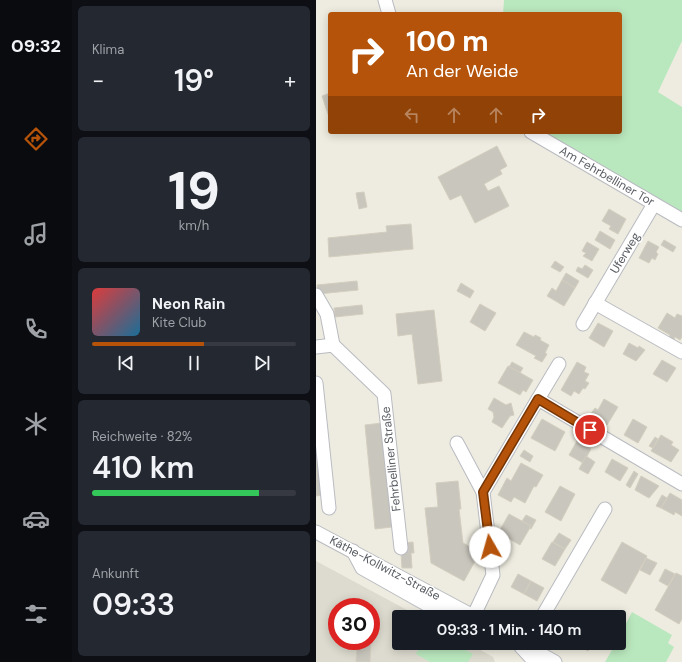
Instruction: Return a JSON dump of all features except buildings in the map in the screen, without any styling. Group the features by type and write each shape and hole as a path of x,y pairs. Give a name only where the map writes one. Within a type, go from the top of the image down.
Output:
{"street":[{"path":"385,0 388,12"},
{"name":"Am Fehrbelliner Tor","path":"534,134 682,220"},
{"name":"Uferweg","path":"583,324 654,204"},
{"path":"316,295 327,314 333,345 316,347"},
{"path":"595,303 682,352"},
{"name":"Fehrbelliner Straße","path":"333,345 384,394 400,548"},
{"path":"483,492 559,364"},
{"path":"316,383 329,508"},
{"path":"538,399 682,484"},
{"path":"457,443 483,492 493,575 477,610"},
{"path":"546,610 605,509"},
{"name":"Käthe-Kollwitz-Straße","path":"316,533 353,551 461,610"},
{"path":"353,551 362,568 437,610"},
{"path":"527,650 535,662"},
{"path":"534,650 555,662"}],"shaded area":[{"path":"316,561 407,610 392,610 392,650 480,650 493,657 495,662 316,662"}],"green space":[{"path":"504,0 682,0 682,41 658,92 682,107 682,213 545,134 622,134 622,12 503,12"},
{"path":"632,612 672,635 668,643 674,647 666,662 605,662 612,650 626,650 626,624"},
{"path":"418,650 466,650 473,654 468,662 430,662 416,654"}],"route":[{"path":"490,547 483,492 538,399 590,430"}]}
